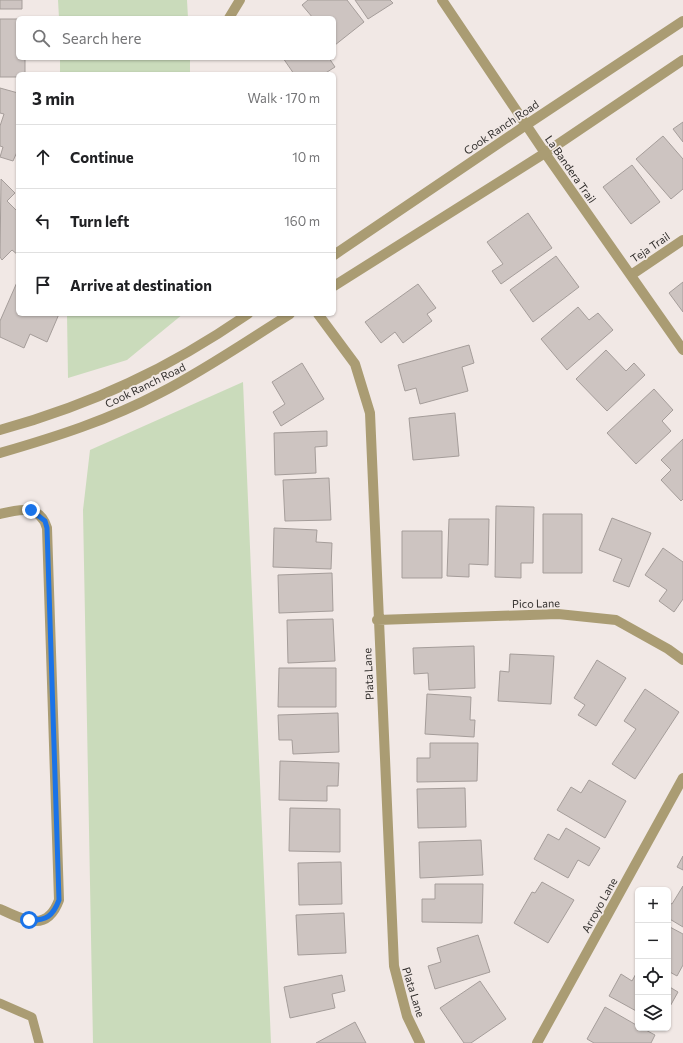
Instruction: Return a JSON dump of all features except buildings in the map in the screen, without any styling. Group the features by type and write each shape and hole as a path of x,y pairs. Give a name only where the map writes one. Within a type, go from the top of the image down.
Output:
{"street":[{"path":"230,16 240,0"},
{"name":"La Bandera Trail","path":"442,0 526,125 683,350"},
{"name":"Cook Ranch Road","path":"336,254 683,21"},
{"path":"336,285 545,152 683,60"},
{"name":"Teja Trail","path":"631,275 683,240"},
{"name":"Cook Ranch Road","path":"0,430 42,418 104,395 175,360 245,316"},
{"name":"Cook Ranch Road","path":"0,453 85,426 159,394 193,375 287,316"},
{"name":"Plata Lane","path":"319,316 355,364 370,413 394,966 407,1016 420,1043"},
{"path":"0,514 22,508 31,510 45,521 47,528 59,900 51,916 41,921 29,920 0,909"},
{"name":"Pico Lane","path":"378,620 558,614 616,620 668,648 683,660"},
{"name":"Arroyo Lane","path":"537,1043 683,778"}],"lane":[{"path":"0,1003 32,1017 38,1043"}],"green space":[{"path":"58,0 187,0 188,16 59,16"},
{"path":"60,60 190,60 190,72 60,72"},
{"path":"67,316 181,316 127,360 68,378"},
{"path":"243,382 271,1043 93,1043 83,510 90,450"}],"route":[{"path":"29,920 41,921 51,916 59,900 47,528 45,521 31,510"}]}
